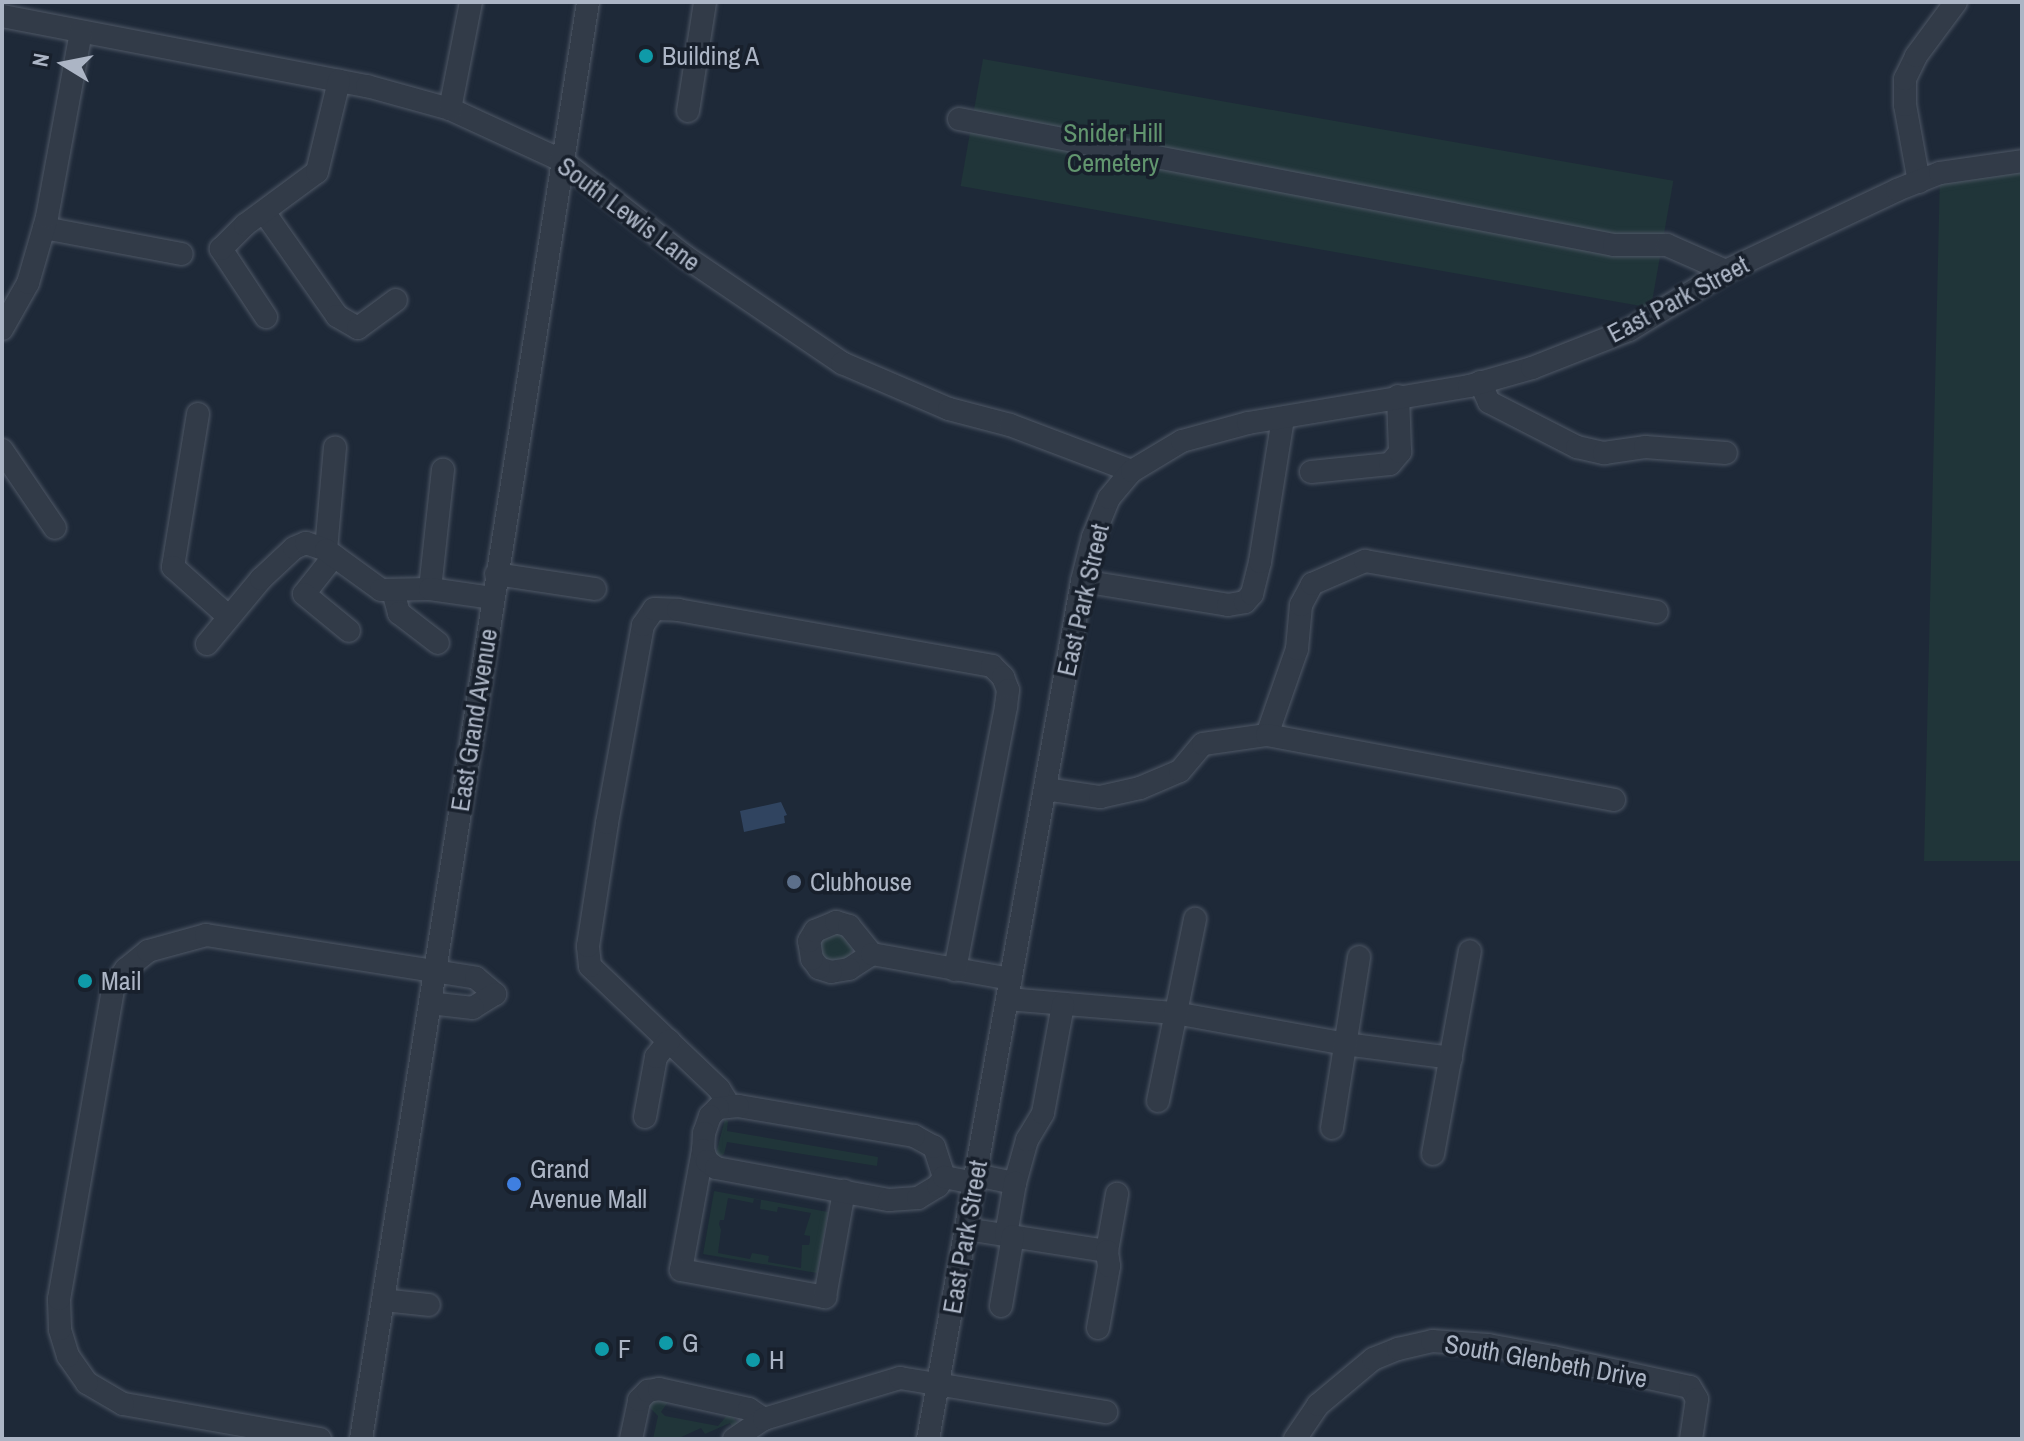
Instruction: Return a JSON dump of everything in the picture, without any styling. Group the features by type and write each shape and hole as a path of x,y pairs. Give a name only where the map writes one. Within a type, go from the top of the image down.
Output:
{"street":[{"name":"East Grand Avenue","path":"361,1439 588,2"},
{"path":"688,111 705,2"},
{"path":"1919,182 1907,119 1905,79 1916,56 1956,2"},
{"path":"450,109 477,4"},
{"name":"South Lewis Lane","path":"2,16 339,81 450,109 561,160 686,257 842,363 949,409 1010,425 1132,471"},
{"path":"2,329 28,283 44,228 81,32"},
{"path":"266,317 221,249 245,225 317,172 339,81"},
{"path":"959,119 1614,245 1667,245 1726,271"},
{"name":"East Park Street","path":"928,1439 1082,581 1093,537 1109,498 1132,471 1154,455 1210,431 1480,382 1532,368 1629,330 1726,271 1940,173 2022,161"},
{"path":"264,212 337,316 358,328 396,300"},
{"path":"44,228 182,254"},
{"path":"1480,382 1489,402 1577,447 1604,453 1645,447 1726,453"},
{"path":"1311,472 1390,464 1400,452 1398,396"},
{"path":"198,414 173,567 229,617"},
{"path":"1082,581 1228,605 1245,602 1252,594 1260,562 1283,418"},
{"path":"335,447 330,553 304,594 349,631"},
{"path":"2,450 55,528"},
{"path":"430,589 443,470"},
{"path":"207,644 261,579 294,548 306,543 330,553 371,585 393,591 430,589 493,598"},
{"path":"1267,735 1297,649 1301,605 1312,584 1365,561 1657,612"},
{"path":"496,574 595,589"},
{"path":"393,591 399,613 438,643"},
{"path":"729,1105 719,1089 590,966 588,946 643,625 654,609 678,610 992,666 1003,677 1008,690 1006,707 955,970"},
{"path":"1045,789 1100,797 1127,791 1180,771 1203,744 1267,735 1614,800"},
{"path":"1158,1101 1195,919"},
{"path":"320,1439 123,1404 87,1383 68,1356 60,1329 59,1299 113,988 126,969 148,951 206,935 476,978 495,994 473,1008 430,1003"},
{"path":"1433,1154 1470,951"},
{"path":"872,954 955,970 1063,1005 1175,1013 1345,1044 1451,1058"},
{"path":"1332,1128 1359,957"},
{"path":"1001,1306 1015,1183 1027,1140 1043,1113 1063,1005"},
{"path":"645,1117 656,1057 669,1041"},
{"path":"844,1191 825,1297 681,1270 710,1116 729,1105 920,1138 934,1147 944,1177"},
{"path":"703,1150 707,1161 716,1168 906,1200 929,1193 944,1177"},
{"path":"944,1177 1015,1183"},
{"path":"1098,1328 1117,1194"},
{"path":"966,1229 1107,1251"},
{"path":"383,1300 429,1305"},
{"name":"South Glenbeth Drive","path":"1295,1439 1318,1405 1373,1359 1432,1341 1488,1345 1690,1387 1697,1399 1691,1439"},
{"path":"734,1439 764,1419 900,1378 1106,1412"},
{"path":"631,1439 639,1400 648,1391 659,1389 741,1407 764,1419"}],"green space":[{"name":"Snider Hill Cemetery","path":"983,59 1673,181 1651,308 961,186"},
{"path":"2022,161 2022,861 1924,861 1940,173"},
{"path":"836,932 847,937 852,948 847,959 836,964 825,959 820,948 825,937"},
{"path":"725,1119 728,1121 727,1131 878,1157 877,1166 727,1142 724,1154 719,1157 716,1154"},
{"path":"714,1191 828,1212 817,1273 703,1254","holes":["728,1198 753,1203 754,1199 761,1200 760,1209 777,1212 778,1207 811,1213 804,1235 810,1236 810,1241 809,1245 802,1245 801,1268 768,1262 769,1256 752,1253 750,1259 718,1253 719,1224 720,1220 724,1220"]},
{"path":"653,1399 668,1402 661,1412 665,1416 718,1426 730,1412 738,1424 733,1428 730,1423 705,1434 701,1428 677,1439 653,1439 658,1416 647,1405"}],"water":[{"path":"781,802 787,815 784,816 785,823 744,832 740,811"}],"place":[{"name":"Building A","path":"646,56"},
{"name":"Clubhouse","path":"794,882"},
{"name":"Mail","path":"85,981"},
{"name":"Grand Avenue Mall","path":"514,1184"},
{"name":"G","path":"666,1343"},
{"name":"F","path":"602,1349"},
{"name":"H","path":"753,1360"}]}
